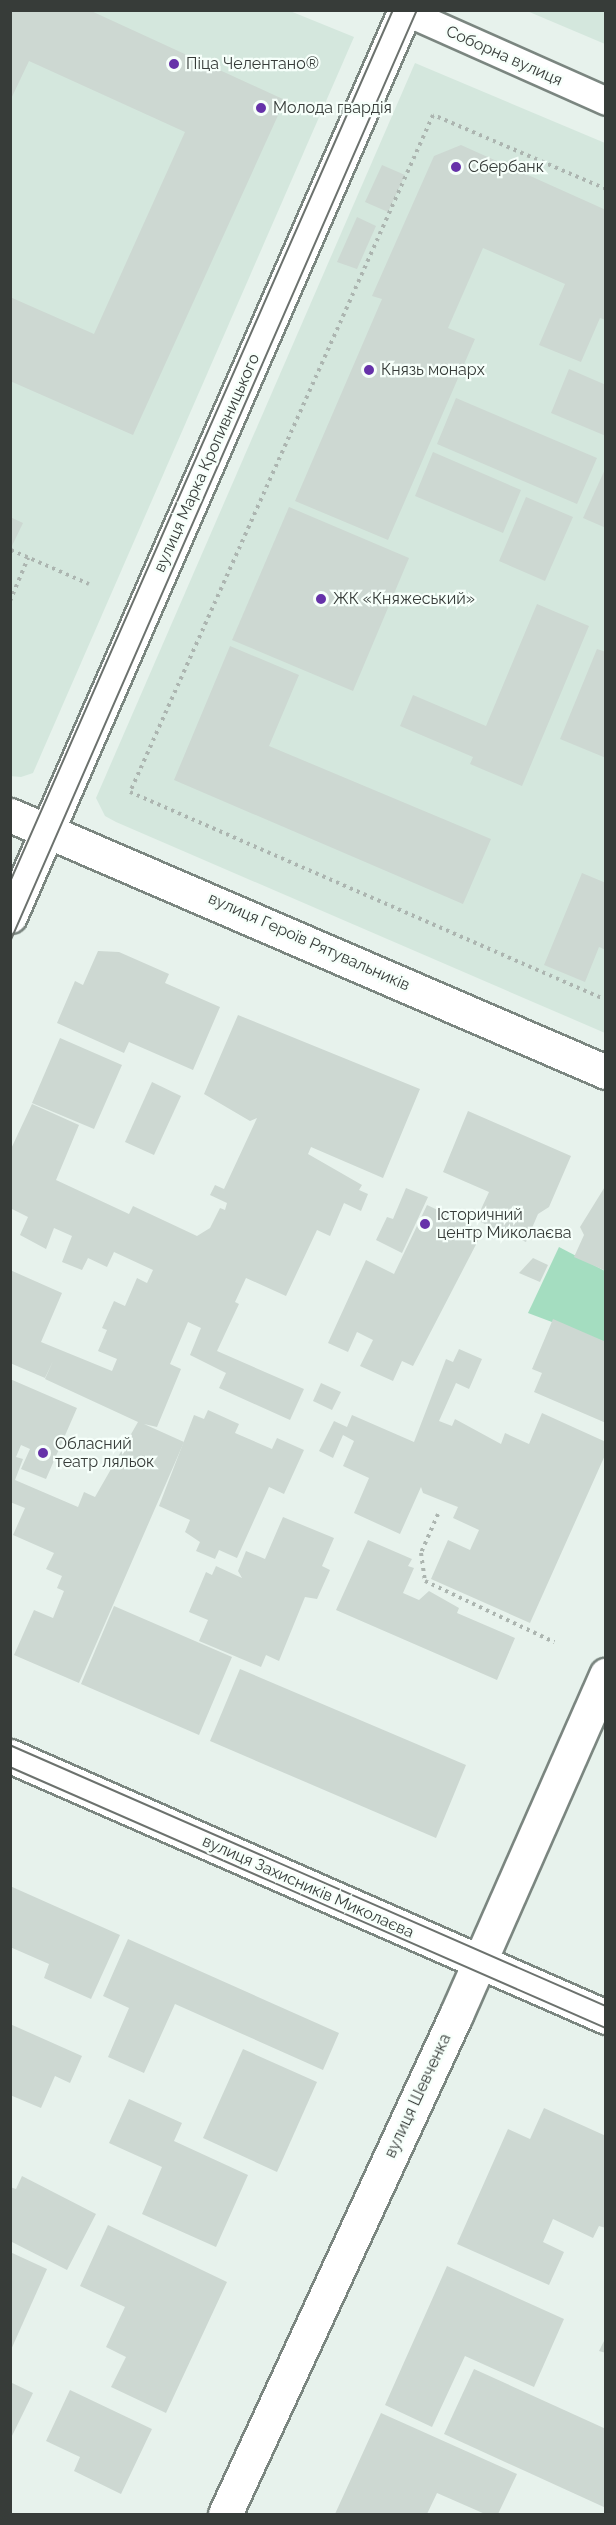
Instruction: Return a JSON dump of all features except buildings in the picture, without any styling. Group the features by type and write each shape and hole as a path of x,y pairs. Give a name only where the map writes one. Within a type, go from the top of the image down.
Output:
{"street":[{"name":"Соборна вулиця","path":"404,11 606,101"},
{"name":"вулиця Марка Кропивницького","path":"10,916 404,11"},
{"name":"вулиця Героїв Рятувальників","path":"10,815 46,832 103,851 606,1072"},
{"name":"вулиця Шевченка","path":"225,2514 479,1962 606,1675"},
{"name":"вулиця Захисників Миколаєва","path":"10,1756 606,2017"}],"path":[{"path":"606,189 433,115 130,792 606,1000"},
{"path":"10,550 89,584"},
{"path":"10,601 28,558"},
{"path":"10,629 10,644"},
{"path":"438,1514 421,1553 425,1581 554,1642"}],"shaded area":[{"path":"10,11 290,11 354,37 33,773 21,777 10,776"},
{"path":"527,11 605,11 605,44"},
{"path":"415,63 605,143 605,1033 116,822 105,816 96,798"}],"green space":[{"path":"559,1247 605,1271 605,1342 528,1313"}],"tram line":[{"path":"10,882 393,10"},
{"path":"10,942 417,10"},
{"path":"10,1745 606,2006"},
{"path":"10,1767 606,2028"}],"place":[{"name":"Піца Челентано®","path":"174,64"},
{"name":"Молода гвардія","path":"261,108"},
{"name":"Сбербанк","path":"456,167"},
{"name":"Князь монарх","path":"369,370"},
{"name":"ЖК «Княжеський»","path":"321,599"},
{"name":"Історичний центр Миколаєва","path":"425,1224"},
{"name":"Обласний театр ляльок","path":"43,1453"}]}
